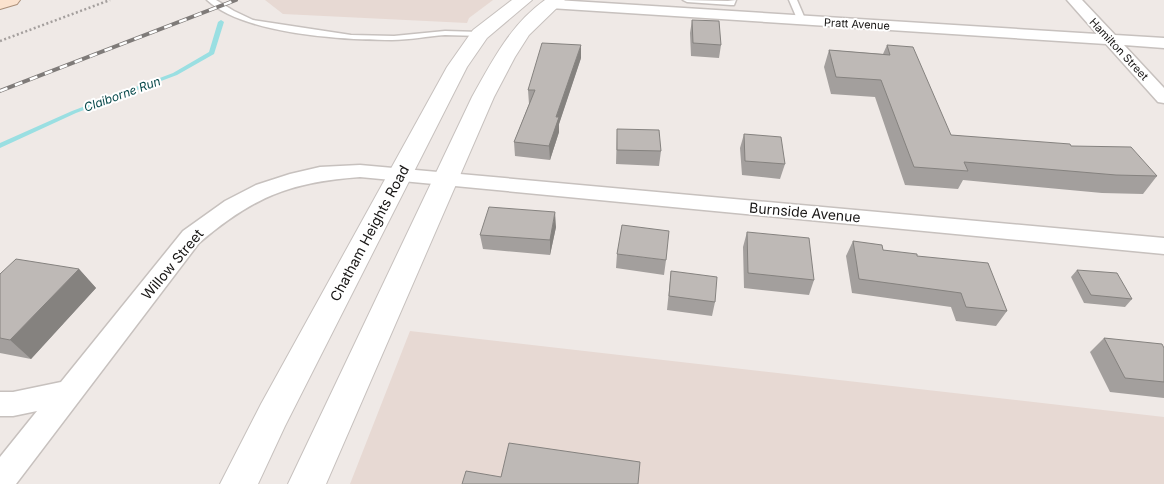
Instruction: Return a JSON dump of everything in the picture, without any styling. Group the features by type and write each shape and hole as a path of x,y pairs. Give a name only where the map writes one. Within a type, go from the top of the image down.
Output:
{"main road":[{"path":"0,4 11,0"},
{"name":"Chatham Heights Road","path":"239,484 273,415 457,67 480,34 523,0"},
{"path":"307,484 483,97 511,45 528,24 553,2"}],"street":[{"name":"Hamilton Street","path":"1074,0 1164,98"},
{"name":"Pratt Avenue","path":"553,2 802,21 1164,43"},
{"name":"Willow Street","path":"0,481 191,237 210,220 233,205 288,181 314,175 360,170 447,178"},
{"name":"Burnside Avenue","path":"447,178 1164,246"},
{"path":"0,404 13,404 70,392"}],"lane":[{"path":"211,0 231,13 251,22 274,27 351,37 394,38 445,33 480,34"},
{"path":"687,0 731,3 732,0"},
{"path":"793,0 802,21"}],"path":[{"path":"0,40 110,0"}],"shaded area":[{"path":"265,0 493,0 469,18 467,23 283,14"},
{"path":"410,331 1164,417 1164,484 350,484"}],"building":[{"path":"692,20 719,21 721,45 693,43"},
{"path":"542,43 581,45 556,117 559,117 549,146 514,142 535,90 528,90"},
{"path":"887,45 913,47 951,135 1070,144 1071,146 1131,147 1157,176 1116,175 964,162 968,171 914,167 881,80 836,77 829,50 890,55"},
{"path":"617,129 659,130 661,151 617,150"},
{"path":"744,134 781,137 785,164 745,161"},
{"path":"489,207 555,212 550,240 480,235"},
{"path":"622,225 669,231 666,260 617,254"},
{"path":"747,232 809,238 814,280 748,273"},
{"path":"853,241 882,245 883,250 917,254 917,256 988,263 1007,311 966,307 961,293 859,279"},
{"path":"16,259 79,269 10,340 0,338 0,274"},
{"path":"1077,270 1117,273 1132,299 1091,295"},
{"path":"671,271 717,277 715,302 669,296"},
{"path":"1104,338 1162,344 1164,348 1164,382 1125,378"},
{"path":"509,443 640,462 638,484 462,484 466,471 501,477"}],"waterway":[{"name":"Claiborne Run","path":"0,146 74,112 175,74 212,53 221,22"}],"railway":[{"path":"0,91 236,0"}]}
